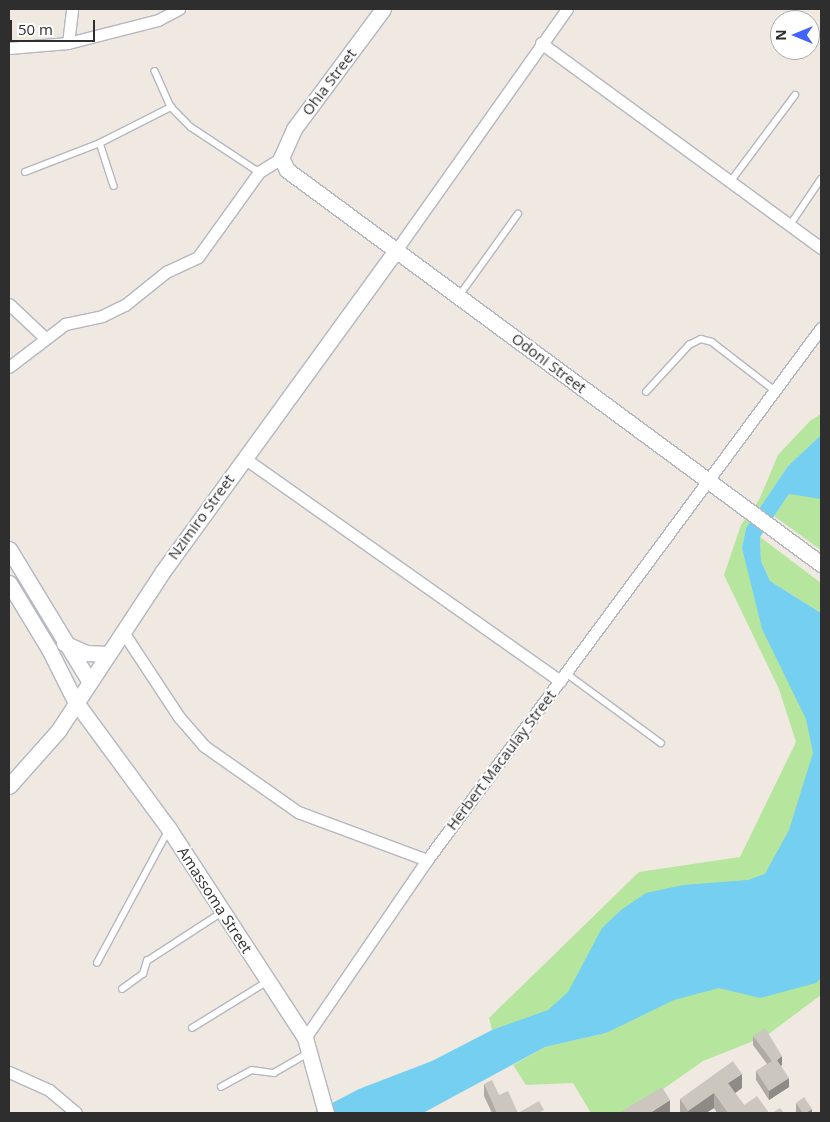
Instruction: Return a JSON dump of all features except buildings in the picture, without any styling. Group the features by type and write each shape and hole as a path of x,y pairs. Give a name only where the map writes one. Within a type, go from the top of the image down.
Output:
{"street":[{"path":"68,43 72,9"},
{"path":"9,48 68,43 158,20 179,9"},
{"name":"Ohia Street","path":"281,158 294,129 383,9"},
{"path":"396,249 567,9"},
{"path":"541,43 821,248"},
{"path":"9,367 65,324 102,316 125,305 166,272 198,257 259,172 281,158"},
{"name":"Odoni Street","path":"281,158 286,170 297,179 459,296 704,483 747,509 821,564"},
{"name":"Nzimiro Street","path":"9,786 58,731 75,701 90,682 107,654 244,458 396,249"},
{"path":"9,304 45,338"},
{"name":"Herbert Macaulay Street","path":"307,1045 427,860 704,483 821,328"},
{"path":"244,458 563,677"},
{"path":"9,549 64,643 90,682"},
{"name":"Amassoma Street","path":"9,583 49,649 75,701 169,829 268,981 307,1045 326,1113"},
{"path":"123,632 179,717 204,746 298,812 427,860"},
{"path":"64,643 86,653 107,654"},
{"path":"9,1072 49,1090 76,1113"}],"lane":[{"path":"155,71 171,107 191,127 259,172"},
{"path":"731,182 795,95"},
{"path":"25,172 100,143 171,107"},
{"path":"100,143 114,186"},
{"path":"790,225 821,179"},
{"path":"459,296 518,214"},
{"path":"646,392 689,345 701,339 712,342 774,390"},
{"path":"563,677 661,743"},
{"path":"97,963 169,829"},
{"path":"122,989 143,974 147,961 223,912"},
{"path":"192,1028 268,981"},
{"path":"221,1087 252,1070 274,1073 307,1045"}],"green space":[{"path":"821,414 821,435 788,466 746,528 742,548 820,646 821,879 599,997 492,1030 489,1018 639,872 740,857 796,742 779,689 724,575 741,525 759,500 778,455 810,421"},
{"path":"821,470 821,550 774,516 789,494"},
{"path":"760,537 821,583 821,613 770,581 761,561"},
{"path":"821,911 821,995 766,1036 703,1061 629,1113 591,1113 573,1083 526,1085 513,1065 545,1047 606,1033"}],"water":[{"path":"821,435 821,499 789,494 760,537 761,561 770,581 821,613 821,978 816,983 760,998 719,988 674,1000 606,1033 545,1047 423,1113 313,1113 359,1089 432,1061 492,1030 548,1010 568,992 602,928 621,910 646,893 683,885 748,880 765,874 789,830 813,753 806,719 762,629 742,548 746,528 788,466"}]}
